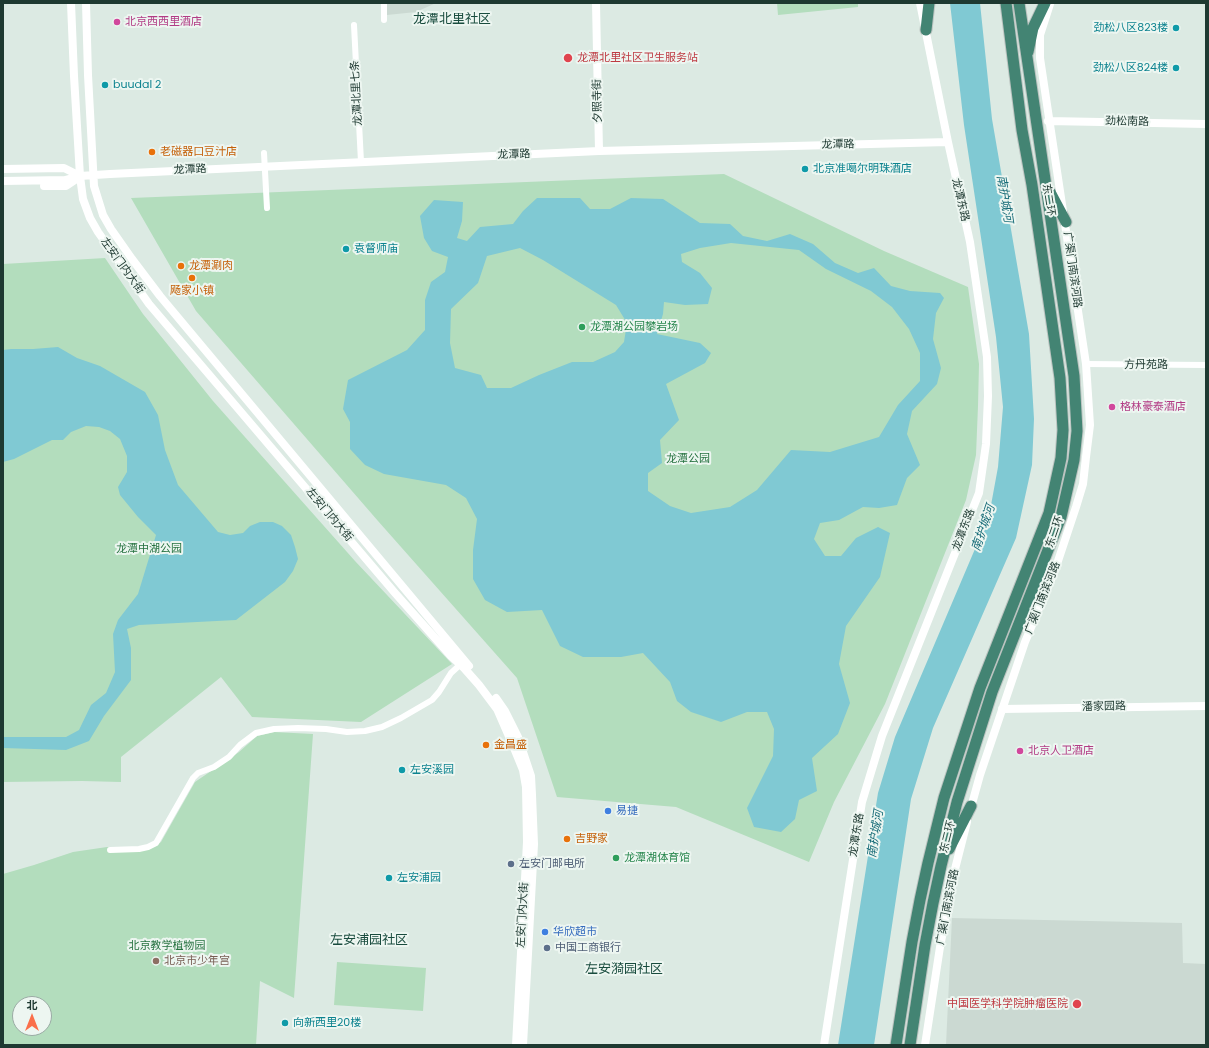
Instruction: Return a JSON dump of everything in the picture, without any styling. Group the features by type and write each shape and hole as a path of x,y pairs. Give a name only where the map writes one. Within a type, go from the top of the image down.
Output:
{"highway":[{"path":"926,30 929,3"},
{"name":"东二环","path":"911,1041 925,945 941,866 966,771 992,692 1061,517 1074,460 1077,431 1074,376 1046,183 1026,63 1019,3"},
{"path":"1026,63 1033,28 1045,3"},
{"name":"东二环","path":"896,1045 920,900 929,856 944,798 980,688 1048,513 1061,458 1063,430 1060,378 1034,192 1022,130 1006,5"},
{"path":"1046,183 1066,222"},
{"path":"941,866 971,806"}],"street":[{"name":"左安门内大街","path":"71,3 80,176 83,199 98,232 149,304 450,656 462,662 497,709 514,748 523,770 526,787 527,842 516,1045"},
{"name":"左安门内大街","path":"86,3 88,75 94,175 97,199 111,229 132,260 160,296 462,662 505,711 518,737 531,776 534,844 523,1045"},
{"path":"384,3 384,20"},
{"name":"夕照寺街","path":"596,3 599,151"},
{"name":"龙潭东路","path":"824,1045 862,802 882,736 978,493 986,444 988,396 986,357 970,242 920,3"},
{"name":"广渠门南滨河路","path":"925,1045 940,947 957,862 971,806 1025,642 1055,570 1076,508 1082,484 1090,425 1086,364 1066,222 1048,121 1040,58 1040,35 1050,3"},
{"name":"龙潭北里七条","path":"354,25 361,162"},
{"name":"劲松南路","path":"1048,121 1206,124"},
{"name":"龙潭路","path":"3,181 65,180 80,176 94,175 599,151 948,142"},
{"path":"264,153 268,208"},
{"name":"龙潭路","path":"3,170 64,168 80,176"},
{"name":"龙潭路","path":"3,175 65,173 80,176"},
{"name":"龙潭路","path":"3,186 66,186 80,176"},
{"name":"方丹苑路","path":"1086,364 1206,365"},
{"path":"110,850 139,849 156,843 193,778 198,773 214,767 229,757 240,745 256,733 274,729 298,728 326,729 347,732 365,731 382,727 432,700 440,692 451,672 462,662"},
{"name":"潘家园路","path":"1002,709 1206,706"}],"shaded area":[{"path":"387,3 436,3 416,12 387,15"},
{"name":"中国医学科学院肿瘤医院","path":"952,918 1182,923 1183,963 1206,964 1206,1045 946,1045"}],"green space":[{"path":"777,3 858,3 858,7 778,15"},
{"name":"龙潭公园","path":"724,174 884,251 968,287 979,364 976,455 966,500 885,704 834,802 809,862 676,807 557,797 517,678 378,521 196,311 131,198"},
{"name":"龙潭中湖公园","path":"105,258 143,314 213,401 355,561 452,664 361,722 252,717 221,677 121,757 121,782 3,782 3,264"},
{"name":"北京教学植物园","path":"274,732 313,734 294,998 260,981 256,1045 3,1045 3,874 73,852 107,847 154,847 161,842 195,782 239,752 257,736"},
{"path":"337,962 426,968 423,1011 334,1005"}],"water":[{"name":"南护城河","path":"950,3 980,3 992,119 1029,334 1034,419 1032,465 1016,538 933,728 911,799 874,1045 838,1045 878,793 895,737 989,516 998,467 1003,407 996,337 964,125"},
{"path":"537,198 580,198 590,209 610,209 631,198 663,199 700,223 730,224 743,236 767,241 790,234 813,244 835,263 858,273 874,268 891,286 910,291 940,293 944,298 936,313 933,339 941,368 937,384 912,411 907,434 920,465 907,478 897,505 879,508 863,507 839,520 820,523 814,539 825,556 841,556 856,538 878,527 890,533 880,577 846,626 839,664 850,703 838,734 812,758 817,791 799,800 795,819 781,832 754,827 747,808 773,756 774,729 767,712 747,712 721,722 691,712 677,701 670,682 643,653 621,657 583,657 560,646 542,610 507,612 485,600 473,579 473,550 477,519 466,498 446,485 384,474 365,465 350,449 350,422 343,409 348,380 407,350 425,330 425,300 431,282 445,272 448,257 432,251 424,238 420,216 434,200 463,202 462,221 457,238 467,241 480,227 513,224 523,211","holes":["731,243 799,250 826,269 871,291 892,307 909,329 920,353 920,381 898,405 879,437 830,452 791,450 757,490 730,507 691,513 670,506 648,491 648,473 662,463 660,440 679,420 666,384 705,363 711,353 700,343 657,334 663,314 664,302 685,305 708,304 712,288 700,273 682,262 681,254 700,248","520,248 543,260 616,305 627,323 624,342 615,352 593,362 572,362 511,388 487,388 481,375 455,368 450,343 451,309 478,283 487,256"]},
{"path":"58,347 77,358 100,366 145,392 158,415 165,450 178,485 218,532 230,535 243,533 250,526 260,522 273,522 282,526 291,535 298,559 293,571 285,582 236,620 139,625 127,629 131,648 131,680 104,716 89,741 66,750 3,748 3,737 66,737 79,730 91,705 106,693 115,672 113,634 118,620 138,594 156,535 138,517 120,495 118,487 127,472 127,456 120,439 110,431 99,427 86,426 71,432 63,440 52,440 14,459 3,462 3,350"}],"place":[{"name":"北京西西里酒店","path":"117,22"},
{"name":"劲松八区823楼","path":"1176,28"},
{"name":"龙潭北里社区卫生服务站","path":"568,58"},
{"name":"劲松八区824楼","path":"1176,68"},
{"name":"buudal 2","path":"105,85"},
{"name":"老磁器口豆汁店","path":"152,152"},
{"name":"北京准噶尔明珠酒店","path":"805,169"},
{"name":"袁督师庙","path":"346,249"},
{"name":"龙潭涮肉","path":"181,266"},
{"name":"飏家小镇","path":"192,278"},
{"name":"龙潭湖公园攀岩场","path":"582,327"},
{"name":"格林豪泰酒店","path":"1112,407"},
{"name":"金昌盛","path":"486,745"},
{"name":"北京人卫酒店","path":"1020,751"},
{"name":"左安溪园","path":"402,770"},
{"name":"易捷","path":"608,811"},
{"name":"吉野家","path":"567,839"},
{"name":"龙潭湖体育馆","path":"616,858"},
{"name":"左安门邮电所","path":"511,864"},
{"name":"左安浦园","path":"389,878"},
{"name":"华欣超市","path":"545,932"},
{"name":"中国工商银行","path":"547,948"},
{"name":"北京市少年宫","path":"156,961"},
{"name":"中国医学科学院肿瘤医院","path":"1077,1004"},
{"name":"向新西里20楼","path":"285,1023"}],"district":[{"name":"龙潭北里社区","path":"452,20"},
{"name":"左安浦园社区","path":"369,941"},
{"name":"左安漪园社区","path":"624,970"}]}
